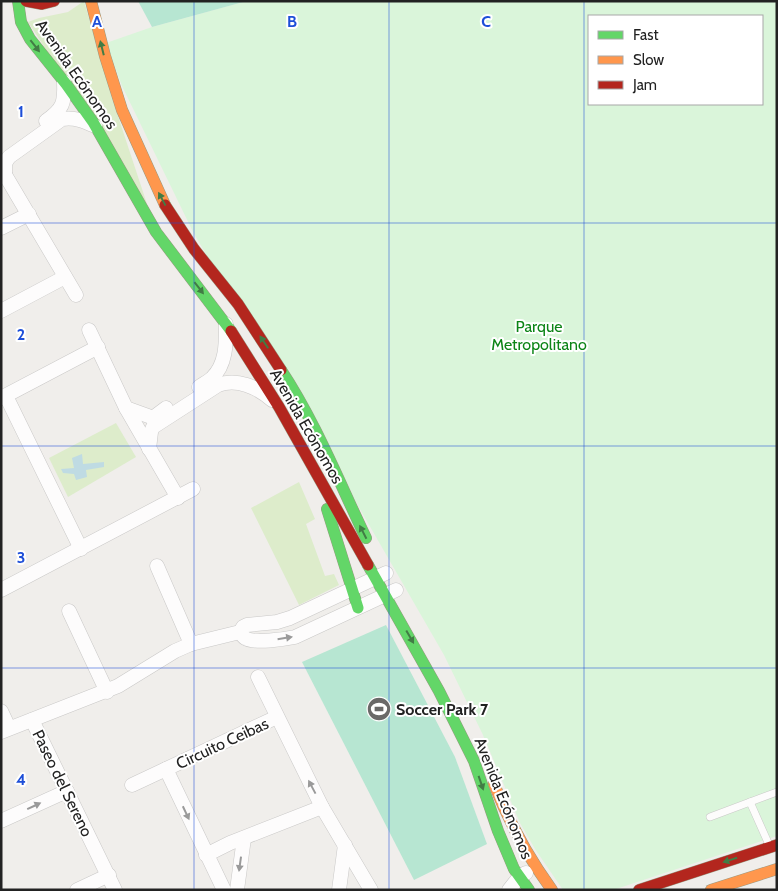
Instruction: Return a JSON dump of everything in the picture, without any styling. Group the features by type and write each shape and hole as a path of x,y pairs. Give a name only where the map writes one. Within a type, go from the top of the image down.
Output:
{"street":[{"name":"Avenida Ecónomos","path":"18,1 18,12 21,22 30,39 64,82 95,126 156,232 226,323 279,407 317,477 394,594 412,642 460,718 501,838 514,869 529,890"},
{"path":"26,1 42,4 54,1"},
{"name":"Avenida Ecónomos","path":"91,1 104,56 122,110 164,203 188,240 238,304 292,385 371,547"},
{"path":"1,152 5,152 57,114 63,103 64,82"},
{"path":"76,295 3,171 9,157 62,119 75,118 95,126"},
{"path":"1,228 28,214"},
{"path":"171,253 188,240"},
{"path":"1,311 65,277"},
{"path":"126,408 146,416 154,416 213,377 225,352 226,323"},
{"path":"88,330 126,408 178,498"},
{"path":"81,549 3,397 98,348"},
{"path":"149,449 151,432 158,423 225,382 234,382 252,387 267,396 279,407"},
{"path":"309,461 326,453"},
{"path":"317,477 358,608"},
{"path":"1,590 193,489"},
{"name":"Avenida Ecónomos","path":"379,560 381,575"},
{"path":"157,566 191,644"},
{"name":"Paseo del Sereno","path":"116,890 32,720 107,692 175,651 191,644 240,632 247,625 277,622 290,618 381,575"},
{"path":"240,632 251,641 284,640 394,594"},
{"path":"69,611 107,692"},
{"name":"Circuito Ceibas","path":"258,677 322,807 371,890"},
{"path":"1,711 5,730 32,720"},
{"name":"Circuito Ceibas","path":"132,785 277,717"},
{"name":"Avenida Ecónomos","path":"473,733 512,828 535,867 552,890"},
{"name":"Circuito Ceibas","path":"166,769 224,890"},
{"path":"1,821 67,791"},
{"path":"206,855 322,807"},
{"path":"237,890 244,838"},
{"path":"339,890 345,845"},
{"path":"645,889 773,846"},
{"path":"509,890 520,876 535,867"},
{"path":"711,890 777,869"},
{"path":"77,890 109,875"}],"lane":[{"path":"710,817 777,792"},
{"path":"750,802 773,846"}],"green space":[{"path":"84,1 111,95 147,204 28,22 68,12"},
{"path":"138,1 247,1 152,27"},
{"name":"Parque Metropolitano","path":"247,1 777,1 777,836 613,890 563,890 520,823 483,735 444,655 357,504 194,234 122,86 106,43 152,27"},
{"path":"116,423 136,457 68,497 49,458"},
{"path":"299,482 315,519 306,524 325,576 334,574 339,585 299,605 251,508"},
{"name":"Soccer Park 7","path":"386,625 455,757 487,844 414,880 302,662"}],"water":[{"path":"82,454 83,464 104,462 104,467 86,470 87,477 76,480 74,474 63,473 61,469 74,468 72,458"}],"traffic: fast":[{"path":"18,1 21,22 30,39 93,122 156,232 231,331"},
{"path":"281,370 316,432 366,538"},
{"path":"327,509 358,608"},
{"path":"368,565 439,691 474,761 498,831 514,869 529,890"}],"traffic: slow":[{"path":"91,1 105,56 122,110 165,205"},
{"path":"494,784 520,839 552,890"},
{"path":"711,890 777,869"}],"traffic: jam":[{"path":"26,1 42,4 54,1"},
{"path":"165,205 194,249 238,304 281,370"},
{"path":"231,331 279,407 368,565"},
{"path":"639,890 777,845"}],"place":[{"name":"Soccer Park 7","path":"379,709"}]}
